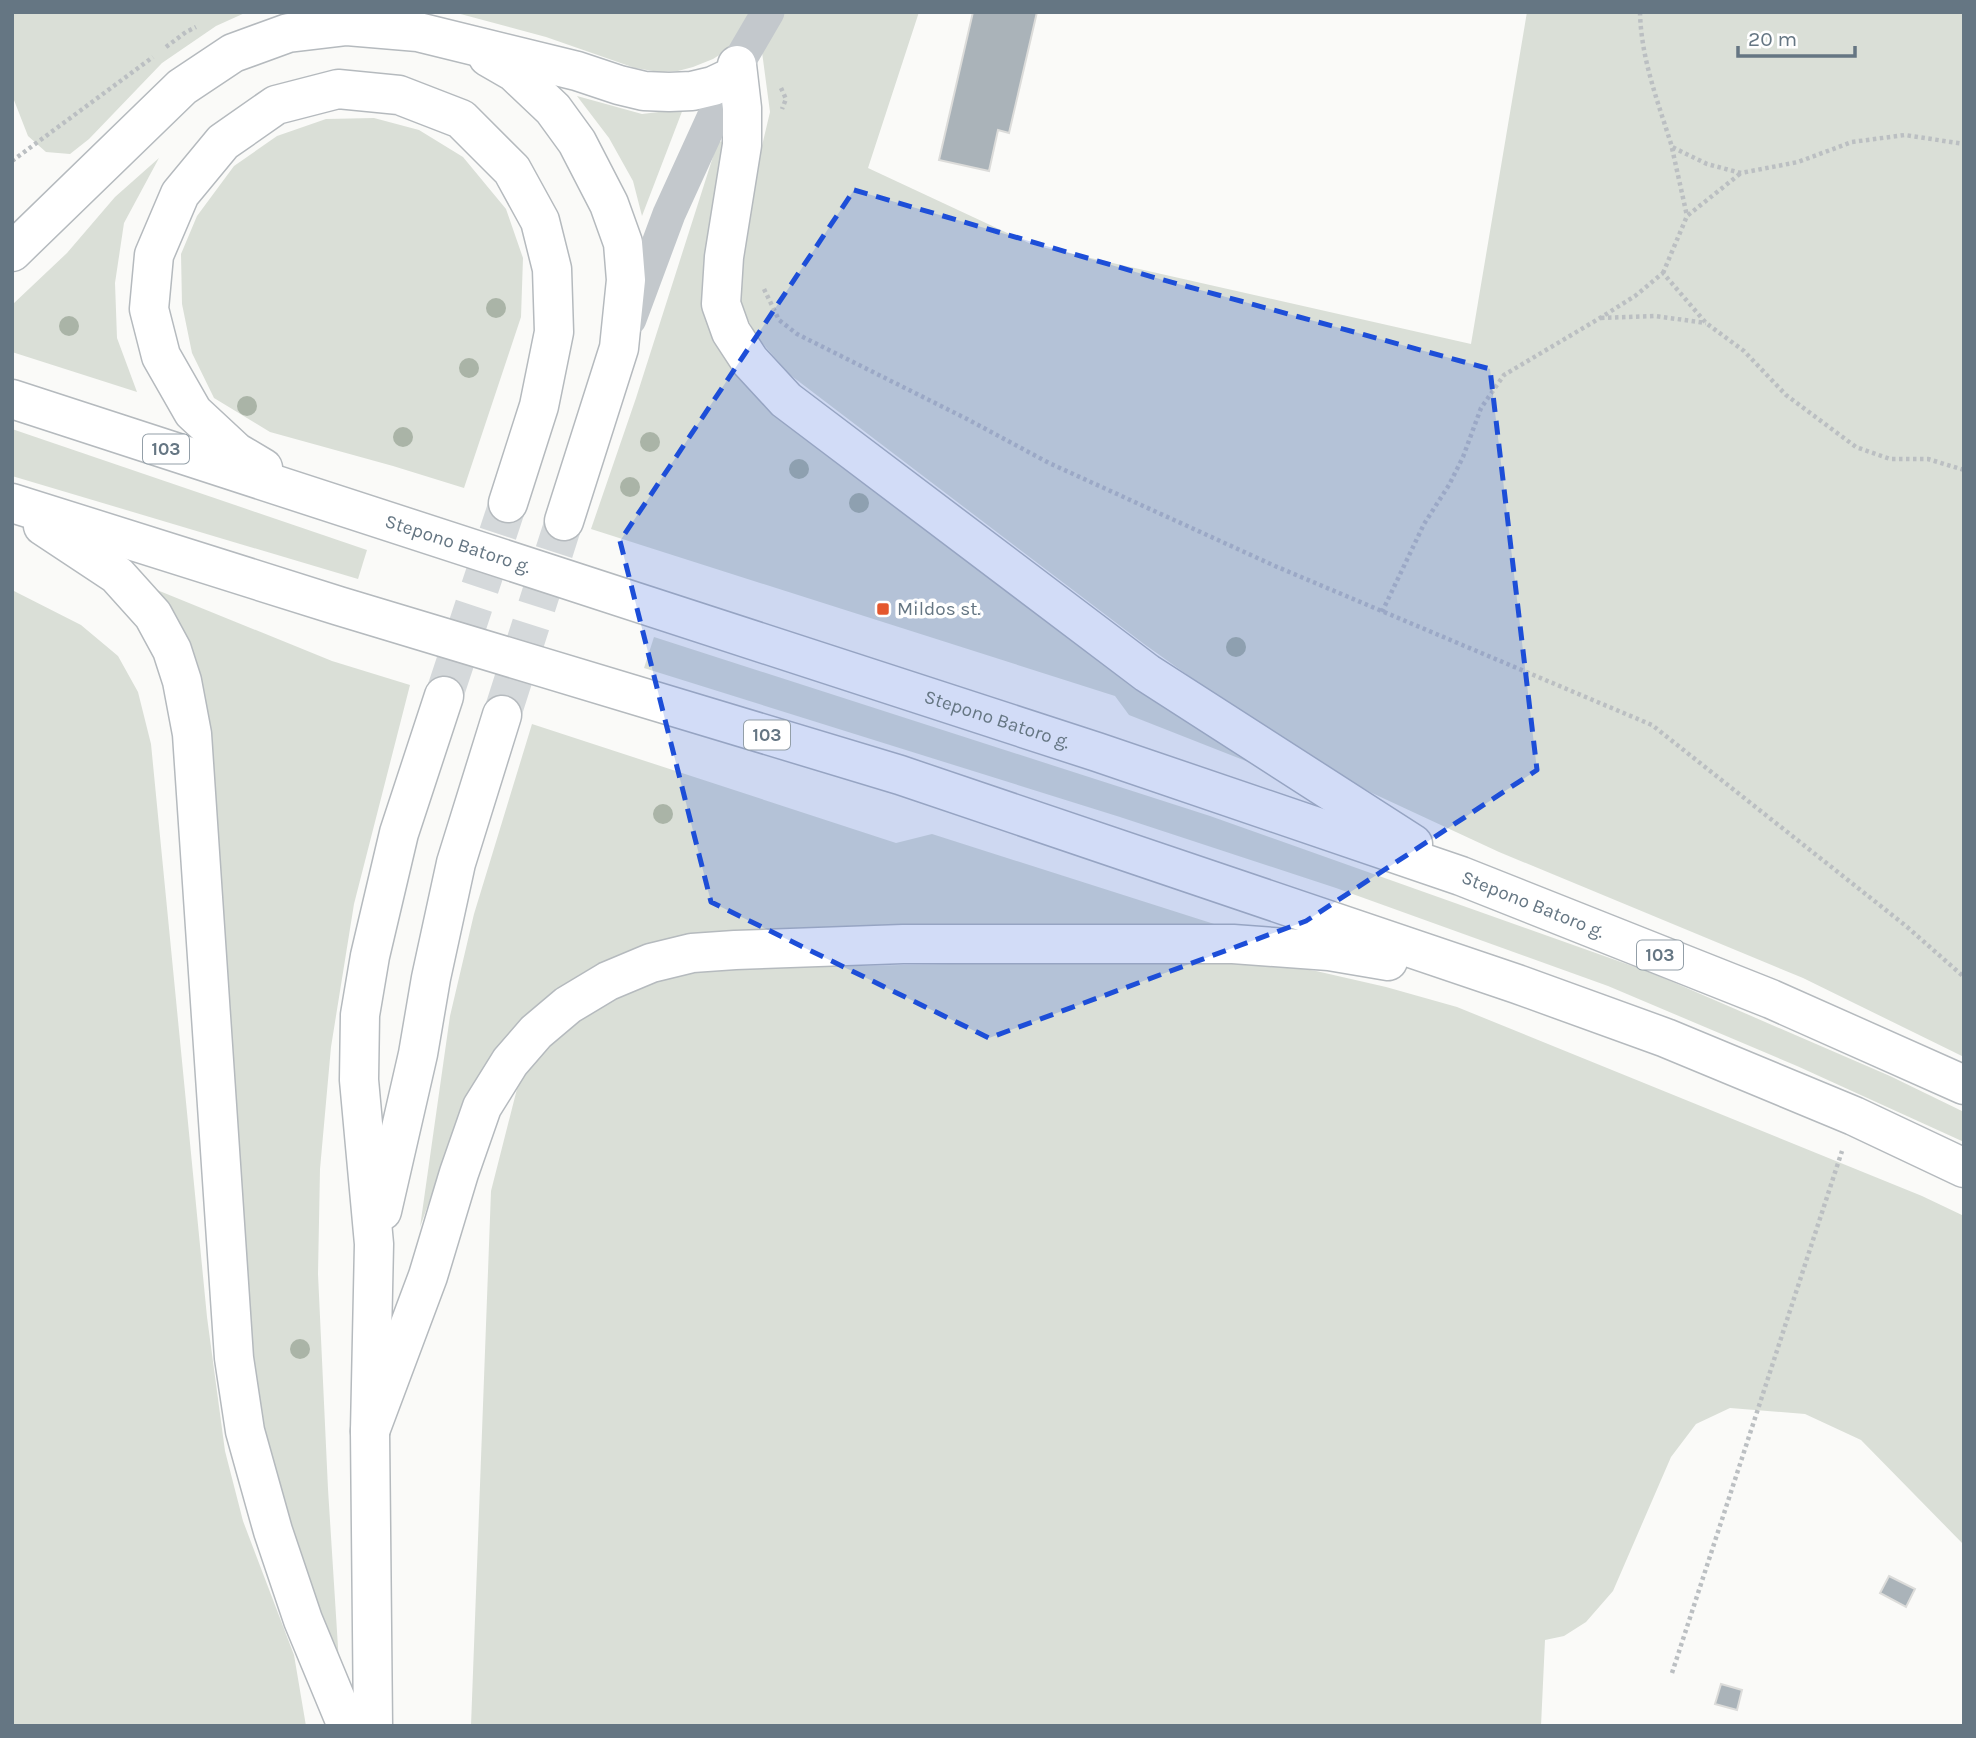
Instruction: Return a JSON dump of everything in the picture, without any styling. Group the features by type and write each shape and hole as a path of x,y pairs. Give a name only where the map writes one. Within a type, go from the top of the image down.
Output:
{"main road":[{"path":"12,252 182,87 233,53 288,33 347,26 418,32 577,71 644,91 692,91 713,86 735,71 742,108 742,145 724,257 721,304 731,332 750,362 786,400 1147,673 1461,876"},
{"path":"462,42 514,72 553,109 577,142 593,172 609,204 622,243 626,280 619,348 564,521"},
{"path":"320,499 236,452 193,412 161,356 149,309 154,255 180,194 222,142 276,105 338,89 399,95 461,120 512,170 540,221 552,270 554,332 539,406 508,503"},
{"name":"Stepono Batoro g.","path":"12,399 1084,747 1461,876 1771,999 1964,1086"},
{"path":"12,504 117,575 153,615 172,650 182,681 192,734 233,1345 245,1431 273,1531 303,1620 348,1726"},
{"name":"103","path":"12,504 900,775 1517,984 1666,1038 1854,1116 1964,1168"},
{"path":"373,1726 370,1431 374,1244 359,1080 360,1015 370,956 399,833 444,696"},
{"path":"374,1244 418,1054 456,863 502,715"},
{"path":"370,1431 428,1276 482,1107 510,1062 536,1032 568,1005 608,981 651,963 692,953 903,944 1233,944 1329,951 1517,984"}],"street":[{"path":"619,348 669,214 735,71 768,12"}],"path":[{"path":"1640,12 1648,71 1672,147 1687,216"},
{"path":"165,48 197,27"},
{"path":"12,161 154,56"},
{"path":"735,71 772,77 786,99 782,110"},
{"path":"1672,147 1707,164 1741,173 1798,162 1852,142 1879,138 1905,135 1964,144"},
{"path":"1382,612 1424,524 1450,485 1481,408 1504,375 1635,296 1663,272 1687,216 1741,173"},
{"path":"1663,272 1706,323 1744,351 1786,395 1856,447 1889,459 1928,459 1964,470"},
{"path":"762,281 779,320 797,334 1049,463 1382,612 1652,724 1906,926 1964,976"},
{"path":"1600,318 1655,316 1706,323"},
{"path":"1672,1673 1854,1116"}],"highlighted area":[{"path":"854,190 1156,278 1490,369 1537,770 1306,921 989,1038 711,902 620,541"}],"shaded area":[{"path":"12,12 247,12 216,26 162,63 89,139 70,154 46,152 28,136 12,95"},
{"path":"453,12 919,12 868,168 1033,245 1471,344 1527,12 1964,12 1964,1057 1803,978 1499,852 1372,793 1287,746 1144,644 789,374 757,337 741,306 734,264 770,112 762,52 729,49 693,67 659,72 635,68 546,37"},
{"path":"577,96 642,114 683,109 642,216 633,181 609,138"},
{"path":"374,118 419,130 463,157 506,209 523,258 521,317 464,488 270,432 214,398 192,353 182,304 181,254 197,216 234,166 277,136 326,119"},
{"path":"718,141 724,142 713,334 1141,680 1251,763 1129,715 1115,696 591,529"},
{"path":"159,158 124,223 115,283 117,338 137,392 12,352 12,305 67,253 115,197"},
{"path":"12,429 367,550 358,579 12,476"},
{"path":"12,590 81,625 118,656 138,692 151,744 207,1317 225,1451 243,1521 294,1655 306,1726 12,1726"},
{"path":"157,590 332,661 410,685 354,904 331,1047 320,1169 318,1274 339,1663 278,1488 261,1419 251,1349 189,648"},
{"path":"654,637 1210,816 1652,973 1890,1076 1964,1112 1964,1142 1797,1066 1608,986 1336,888 1120,817 644,668"},
{"path":"532,724 896,843 932,834 1233,930 617,961 448,1150 420,1227 450,1016 474,914"},
{"path":"1239,959 1316,971 1457,1007 1922,1196 1964,1216 1964,1545 1861,1440 1805,1414 1730,1408 1696,1424 1671,1457 1613,1591 1586,1622 1564,1636 1545,1640 1541,1726 471,1726 491,1191 519,1081 546,1048 571,1025 603,1002 646,983 687,973 722,969"}],"building":[{"path":"973,12 1037,12 1009,133 998,130 989,171 939,160"},
{"path":"1889,1576 1915,1589 1906,1607 1880,1593"},
{"path":"1721,1684 1742,1690 1737,1710 1715,1704"}],"tunnel":[{"path":"444,696 508,503"},
{"path":"502,715 564,521"}],"place":[{"name":"Mildos st.","path":"883,609"}]}
